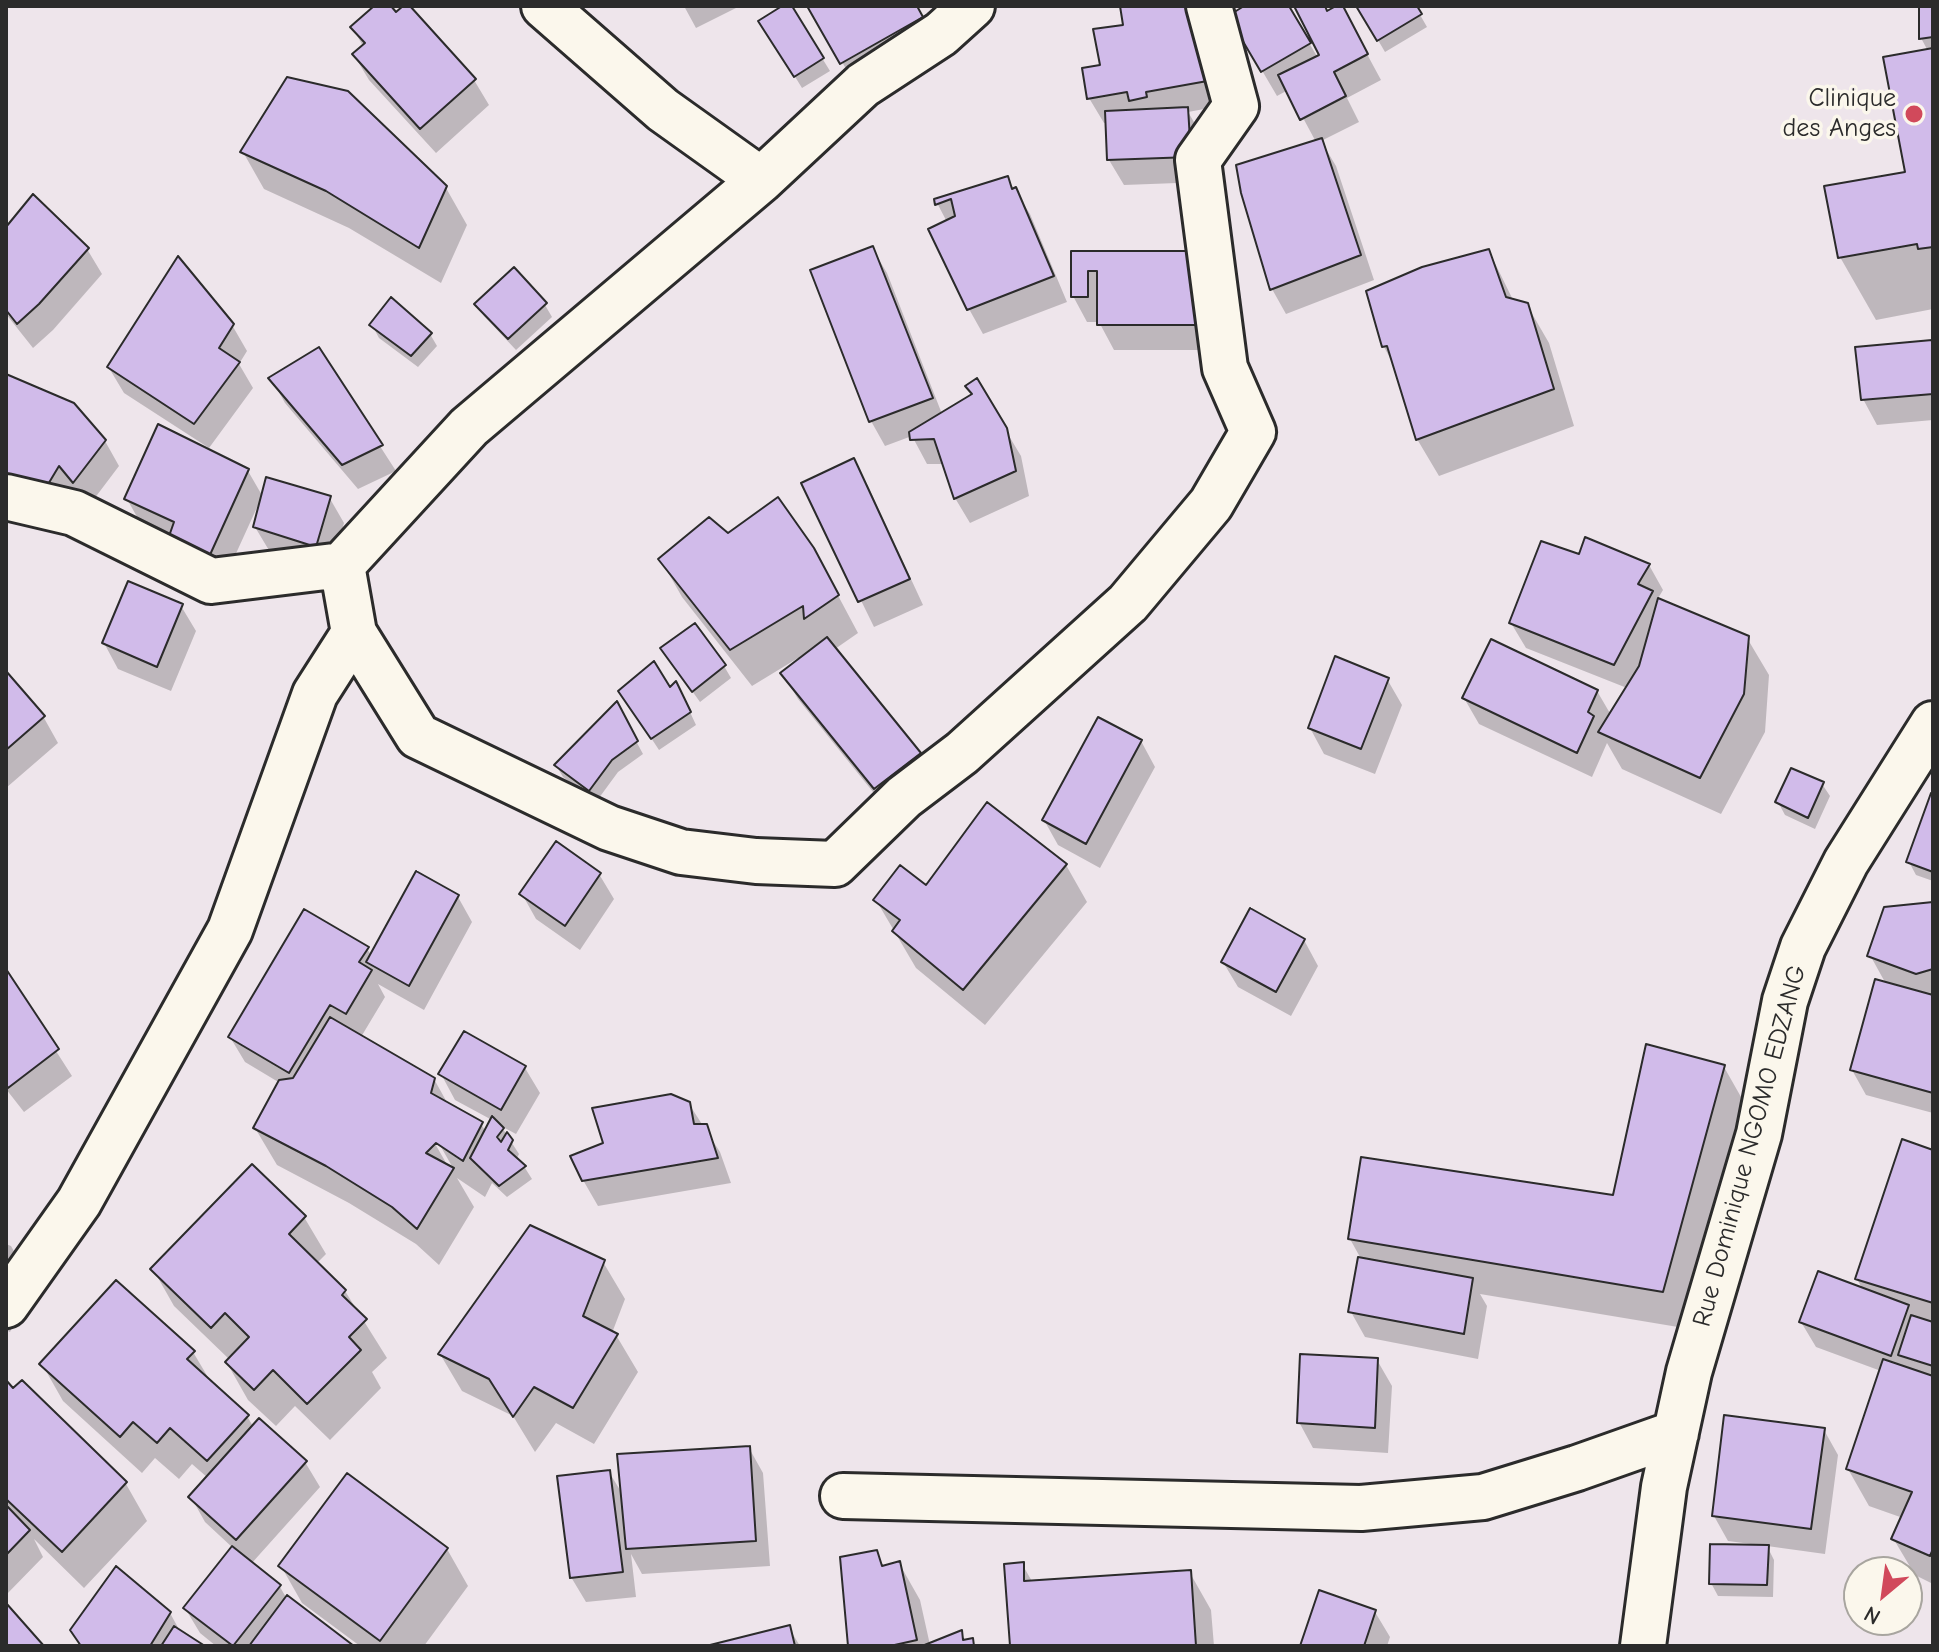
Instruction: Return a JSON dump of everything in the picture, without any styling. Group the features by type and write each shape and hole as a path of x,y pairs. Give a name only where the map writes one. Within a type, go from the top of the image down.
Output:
{"street":[{"path":"544,6 663,110 761,180"},
{"path":"6,497 74,513 211,581 342,565 469,427 761,180 863,85 941,34 972,6"},
{"path":"342,565 354,633 418,736 609,828 681,852 756,861 835,864 904,797 962,753 1128,603 1211,504 1253,432 1225,368 1198,160 1236,106 1209,6"},
{"path":"6,1305 79,1202 230,930 315,694 354,633"},
{"name":"Rue Dominique NGOMO EDZANG","path":"1643,1646 1664,1487 1689,1372 1756,1148 1785,1001 1803,947 1846,862 1933,724"},
{"path":"843,1496 1361,1508 1483,1497 1676,1433"}],"building":[{"path":"374,6 391,6 396,12 403,6 410,6 476,79 420,129 352,54 365,43 350,27"},
{"path":"782,6 792,6 824,58 794,77 758,21"},
{"path":"807,6 917,6 923,17 840,64"},
{"path":"1120,6 1199,6 1213,80 1146,92 1147,97 1129,101 1127,92 1087,99 1082,68 1100,65 1093,29 1123,25"},
{"path":"1244,6 1289,6 1311,43 1261,72 1228,16"},
{"path":"1294,6 1325,6 1327,11 1343,6 1368,54 1334,72 1346,96 1300,120 1278,75 1319,55"},
{"path":"1356,6 1417,6 1422,14 1377,41"},
{"path":"1919,6 1933,6 1933,37 1919,39"},
{"name":"Clinique des Anges","path":"1933,48 1933,247 1918,249 1917,244 1838,258 1824,186 1905,172 1883,57"},
{"path":"287,77 348,91 447,186 419,248 326,191 240,152"},
{"path":"1188,107 1191,157 1107,160 1105,111"},
{"path":"1322,138 1361,255 1270,290 1241,193 1236,165"},
{"path":"1008,176 1012,189 1016,187 1054,276 967,310 928,229 955,216 951,199 935,205 934,199"},
{"path":"33,194 89,248 17,324 6,310 6,227"},
{"path":"873,246 933,398 869,422 810,270"},
{"path":"1489,249 1506,297 1528,303 1554,389 1416,440 1387,346 1382,347 1366,291 1422,267"},
{"path":"1071,251 1196,251 1196,325 1097,325 1097,271 1088,271 1088,297 1071,297"},
{"path":"178,256 234,324 219,348 240,362 194,424 107,367"},
{"path":"514,267 547,303 508,339 474,304"},
{"path":"391,297 432,333 411,356 369,325"},
{"path":"1932,340 1933,394 1861,400 1855,347"},
{"path":"319,347 383,445 342,465 268,378"},
{"path":"6,374 74,403 106,440 73,483 59,466 41,496 27,484 6,474"},
{"path":"977,378 1007,428 1016,471 954,499 934,439 910,440 909,432 972,394 965,386"},
{"path":"158,424 249,469 209,557 168,539 174,522 124,499"},
{"path":"854,458 910,579 858,602 801,483"},
{"path":"266,477 331,496 316,547 253,527"},
{"path":"778,497 814,548 839,595 804,619 803,606 730,650 658,559 709,517 728,533"},
{"path":"1585,537 1650,564 1638,584 1653,591 1614,665 1509,623 1541,541 1579,554"},
{"path":"128,581 183,604 157,667 102,643"},
{"path":"1658,598 1749,636 1744,694 1700,778 1598,732 1639,666"},
{"path":"695,623 726,665 692,692 660,648"},
{"path":"827,637 921,753 874,789 780,673"},
{"path":"1491,639 1598,690 1588,712 1594,716 1577,753 1462,698"},
{"path":"1335,656 1389,678 1361,749 1308,728"},
{"path":"654,661 670,687 676,681 691,712 651,739 618,691"},
{"path":"6,671 45,716 6,750"},
{"path":"617,701 638,741 612,760 589,791 554,765"},
{"path":"1098,717 1142,740 1086,844 1042,820"},
{"path":"1791,768 1824,782 1808,818 1775,802"},
{"path":"1933,794 1933,872 1906,862"},
{"path":"987,802 1067,864 963,990 892,931 900,920 873,900 900,865 926,885"},
{"path":"556,841 601,873 565,926 519,894"},
{"path":"416,871 459,895 409,986 366,962"},
{"path":"1933,902 1933,969 1916,974 1867,956 1884,907"},
{"path":"1250,908 1305,939 1276,992 1221,962"},
{"path":"304,909 369,947 359,962 372,970 346,1014 330,1005 289,1073 228,1037"},
{"path":"6,969 59,1049 8,1088 6,1085"},
{"path":"1875,979 1933,995 1933,1093 1850,1070"},
{"path":"330,1017 435,1078 431,1093 483,1122 463,1161 436,1143 426,1153 454,1168 417,1229 392,1207 326,1166 253,1128 279,1080 293,1078"},
{"path":"464,1031 526,1066 501,1110 438,1074"},
{"path":"1646,1044 1725,1065 1663,1292 1348,1239 1361,1157 1613,1195"},
{"path":"671,1094 690,1102 694,1124 707,1124 718,1158 582,1181 570,1156 603,1143 592,1108"},
{"path":"492,1116 504,1128 497,1137 501,1142 507,1132 513,1140 508,1150 526,1166 499,1186 470,1158"},
{"path":"1902,1139 1933,1150 1933,1303 1855,1279"},
{"path":"252,1164 306,1216 289,1234 346,1290 342,1295 367,1319 349,1337 361,1350 307,1404 273,1370 254,1390 225,1362 249,1337 225,1313 211,1328 150,1269"},
{"path":"530,1225 605,1260 583,1316 618,1334 573,1408 534,1387 513,1417 489,1379 438,1354"},
{"path":"1358,1257 1473,1278 1464,1334 1348,1312"},
{"path":"1818,1271 1909,1305 1891,1356 1799,1322"},
{"path":"116,1280 195,1351 187,1359 249,1415 207,1461 170,1428 157,1443 133,1422 120,1437 39,1364"},
{"path":"1911,1315 1933,1322 1933,1366 1898,1355"},
{"path":"1300,1354 1378,1358 1375,1428 1297,1423"},
{"path":"1883,1359 1933,1376 1933,1549 1930,1556 1891,1539 1912,1492 1846,1469"},
{"path":"6,1380 13,1388 22,1380 127,1482 62,1552 6,1499"},
{"path":"1724,1415 1825,1428 1811,1529 1712,1516"},
{"path":"259,1418 307,1461 236,1540 188,1497"},
{"path":"750,1446 756,1541 626,1549 617,1454"},
{"path":"610,1470 623,1572 570,1578 557,1476"},
{"path":"347,1473 448,1548 380,1641 278,1566"},
{"path":"6,1505 30,1530 6,1555"},
{"path":"1710,1544 1769,1545 1767,1585 1709,1584"},
{"path":"232,1546 281,1585 233,1646 183,1608"},
{"path":"877,1550 882,1566 900,1561 917,1640 890,1646 848,1646 840,1557"},
{"path":"1024,1562 1024,1581 1191,1570 1196,1646 1010,1646 1004,1564"},
{"path":"116,1566 171,1612 150,1646 81,1646 70,1630"},
{"path":"1319,1590 1376,1610 1364,1646 1300,1646"},
{"path":"287,1595 354,1646 249,1646"},
{"path":"6,1603 44,1646 6,1646"},
{"path":"790,1625 795,1646 706,1646"},
{"path":"174,1626 205,1646 161,1646"},
{"path":"962,1630 963,1640 973,1638 974,1646 922,1646"}],"place":[{"name":"Clinique des Anges","path":"1914,114"}]}
